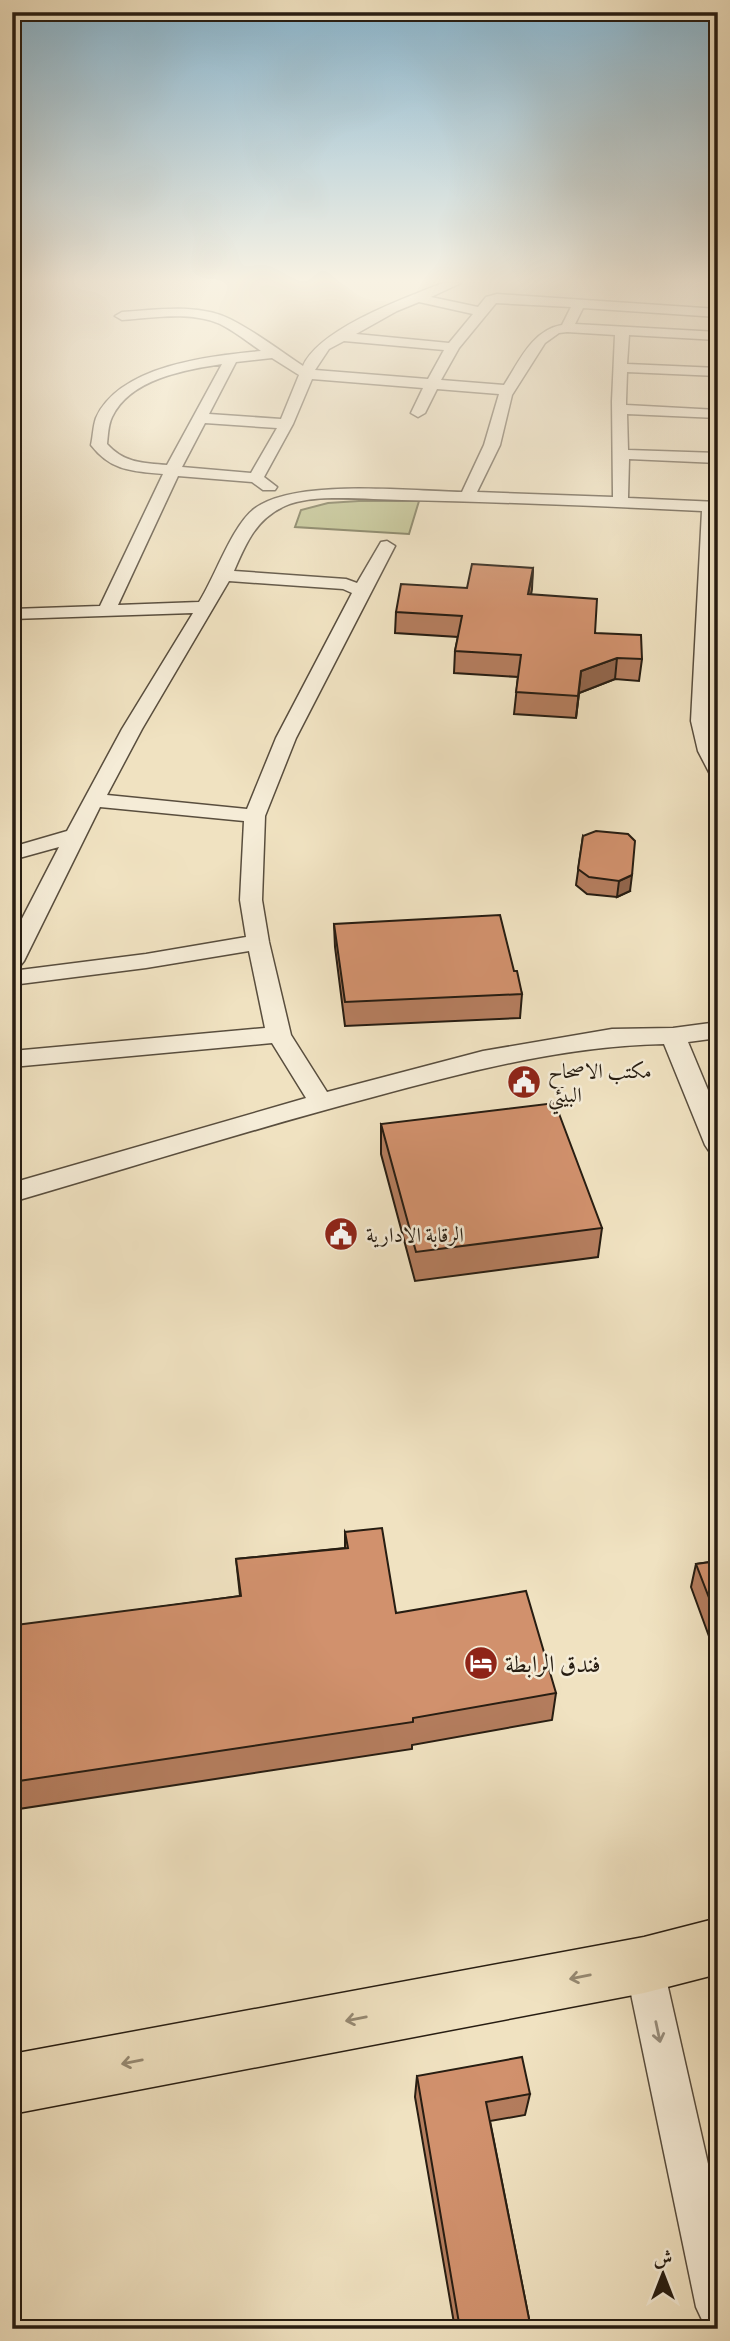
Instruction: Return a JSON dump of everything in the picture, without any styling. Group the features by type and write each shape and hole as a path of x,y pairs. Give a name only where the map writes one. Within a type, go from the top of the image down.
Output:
{"main road":[{"path":"12,2084 644,1965 718,1946"}],"street":[{"path":"126,392 102,419 99,445 112,459 134,467 256,478 284,499"},
{"path":"107,610 172,471 213,392"},
{"path":"256,478 299,392"},
{"path":"418,413 428,392"},
{"path":"467,496 492,444 507,392"},
{"path":"620,502 621,392"},
{"path":"620,409 718,414"},
{"path":"200,418 285,424"},
{"path":"622,454 718,458"},
{"path":"12,961 132,729 224,575 239,539 259,513 284,499 329,494 467,496 714,507 709,691 703,731 708,751 718,772"},
{"path":"321,1102 279,1035 251,900 255,817 286,738 387,546"},
{"path":"224,575 346,584 361,591"},
{"path":"12,614 205,607"},
{"path":"94,800 255,817"},
{"path":"12,854 75,835"},
{"path":"12,978 258,943"},
{"path":"12,1193 321,1102 483,1059 612,1037 673,1036 718,1030"},
{"path":"12,1059 279,1035"},
{"path":"673,1036 718,1144"},
{"path":"644,1965 718,2307"}],"green space":[{"path":"419,501 409,534 295,527 301,510 328,503"}],"building":[{"path":"472,564 533,568 528,594 597,599 595,633 641,635 642,659 617,658 581,671 578,696 516,692 521,655 455,651 462,616 396,612 401,584 467,588"},
{"path":"596,831 628,834 635,841 632,875 619,881 589,877 578,869 583,836"},
{"path":"500,915 522,994 345,1002 334,924"},
{"path":"555,1103 602,1228 416,1252 381,1124"},
{"path":"382,1528 396,1613 526,1591 556,1693 413,1718 413,1722 12,1782 12,1627 241,1596 236,1559 348,1548 345,1532"},
{"path":"718,1561 718,1621 696,1564"},
{"path":"522,2057 530,2094 486,2102 531,2329 460,2329 417,2076"}],"place":[{"name":"مكتب الاصحاح البيئي","path":"524,1082"},
{"name":"الرقابة الادارية","path":"341,1234"},
{"name":"فندق الرابطة","path":"481,1663"}]}
